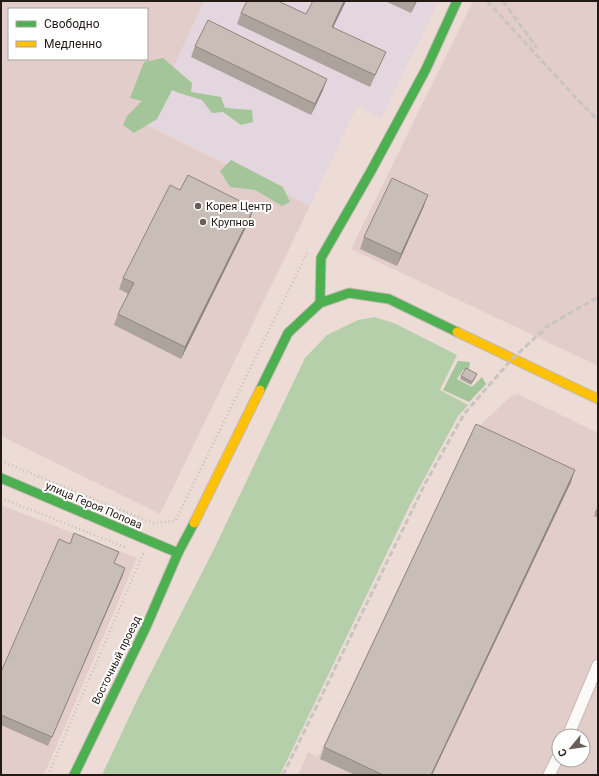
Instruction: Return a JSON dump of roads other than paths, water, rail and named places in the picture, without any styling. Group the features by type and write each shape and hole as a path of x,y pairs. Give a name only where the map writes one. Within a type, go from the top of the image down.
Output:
{"street":[{"path":"458,1 426,69 371,171 321,258 320,303 349,293 388,299 598,399"},
{"name":"Восточный проезд","path":"74,775 146,627 178,553 198,516 288,333 320,303"},
{"name":"улица Героя Попова","path":"1,478 178,553"},
{"path":"571,728 598,665"}],"railway":[{"path":"487,1 598,120"},
{"path":"503,1 537,48"},
{"path":"283,775 426,482 464,414 512,359 549,325 598,297"}],"place":[{"name":"Корея Центр","path":"198,206"},
{"name":"Крупнов","path":"203,222"}]}
